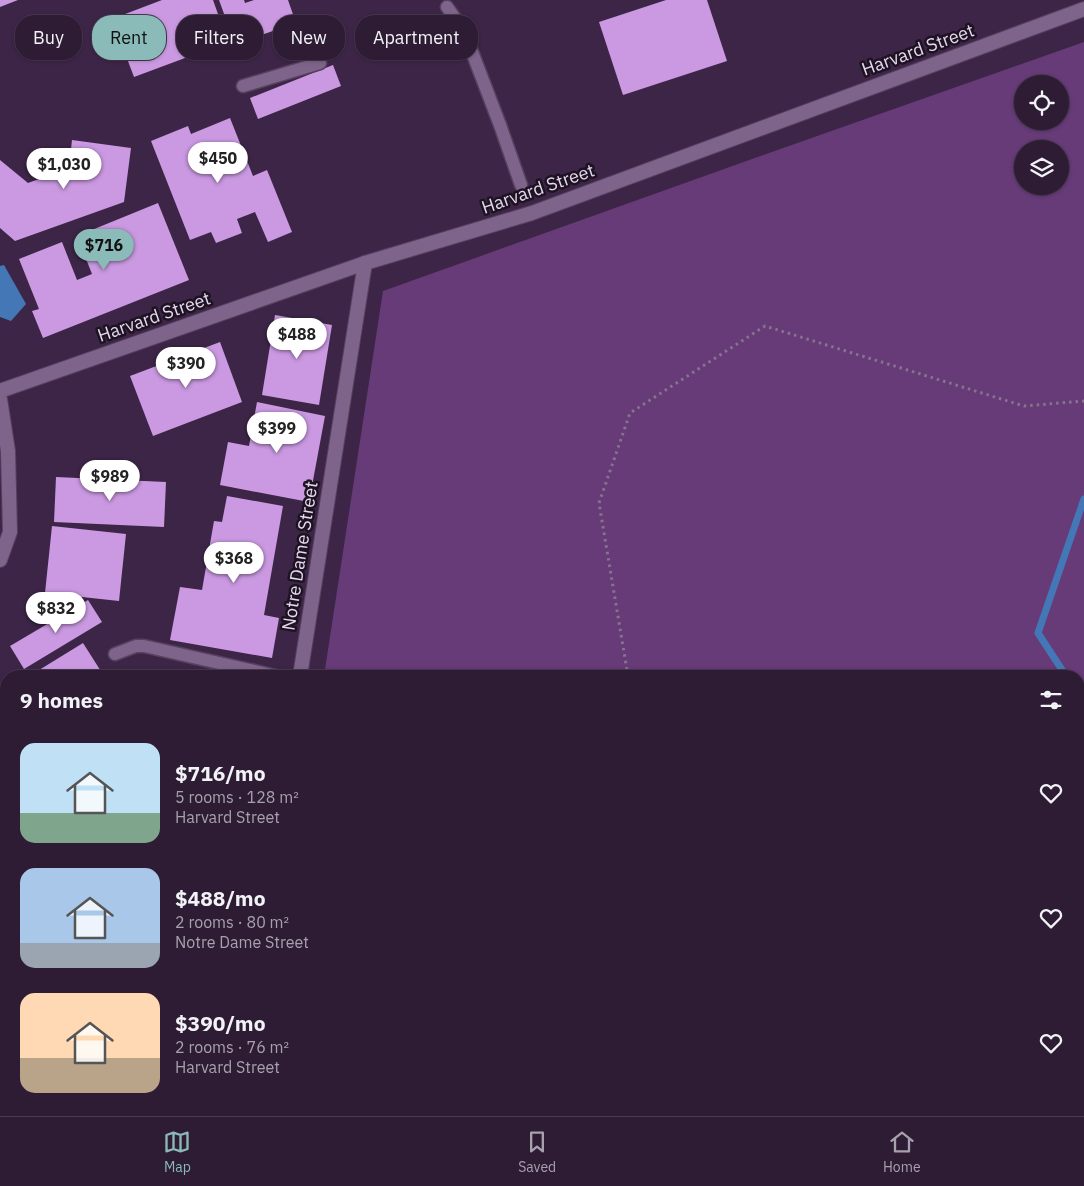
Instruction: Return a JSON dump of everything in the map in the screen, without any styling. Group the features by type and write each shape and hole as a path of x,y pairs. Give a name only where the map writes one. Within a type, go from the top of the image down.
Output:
{"street":[{"name":"Harvard Street","path":"0,391 365,263 532,213 1084,9"},
{"name":"Notre Dame Street","path":"301,670 365,263"},
{"path":"0,399 8,451 10,532 0,560"}],"lane":[{"path":"447,7 464,31 521,185"},
{"path":"243,86 320,63"},
{"path":"115,654 136,646 144,646 250,670"}],"path":[{"path":"627,670 599,503 630,413 765,326 1024,406 1084,401"}],"shaded area":[{"path":"1084,42 1084,670 325,670 383,291"}],"water":[{"path":"4,265 26,304 11,321 0,317 0,266"}],"building":[{"path":"0,0 18,0 0,7"},
{"path":"162,0 213,0 218,15 176,15 176,60 180,60 134,77 128,60 166,60 166,15 123,15"},
{"path":"219,0 244,0 245,3 254,0 288,0 293,15 273,15 273,31 263,34 263,15 224,15"},
{"path":"666,0 707,0 727,61 623,95 599,22"},
{"path":"333,65 341,86 258,119 250,98"},
{"path":"230,118 253,176 267,170 292,232 268,242 255,212 237,219 242,233 216,243 211,232 190,240 151,141 188,126 191,134"},
{"path":"72,140 131,148 124,202 15,241 0,228 0,160 28,183 69,168"},
{"path":"158,203 189,280 43,338 32,311 39,309 19,259 62,242 77,280 92,274 77,236"},
{"path":"275,315 332,325 319,405 262,395"},
{"path":"220,342 242,402 153,436 130,376"},
{"path":"257,402 325,416 309,502 220,485 228,442 249,446"},
{"path":"56,477 166,482 164,527 54,522"},
{"path":"227,496 283,506 264,615 279,618 272,658 170,640 180,587 202,590 214,521 222,522"},
{"path":"52,526 126,534 119,601 45,593"},
{"path":"88,600 102,622 24,669 10,646"},
{"path":"83,643 100,670 39,670"}],"waterway":[{"path":"1062,670 1038,633 1084,499"}]}
